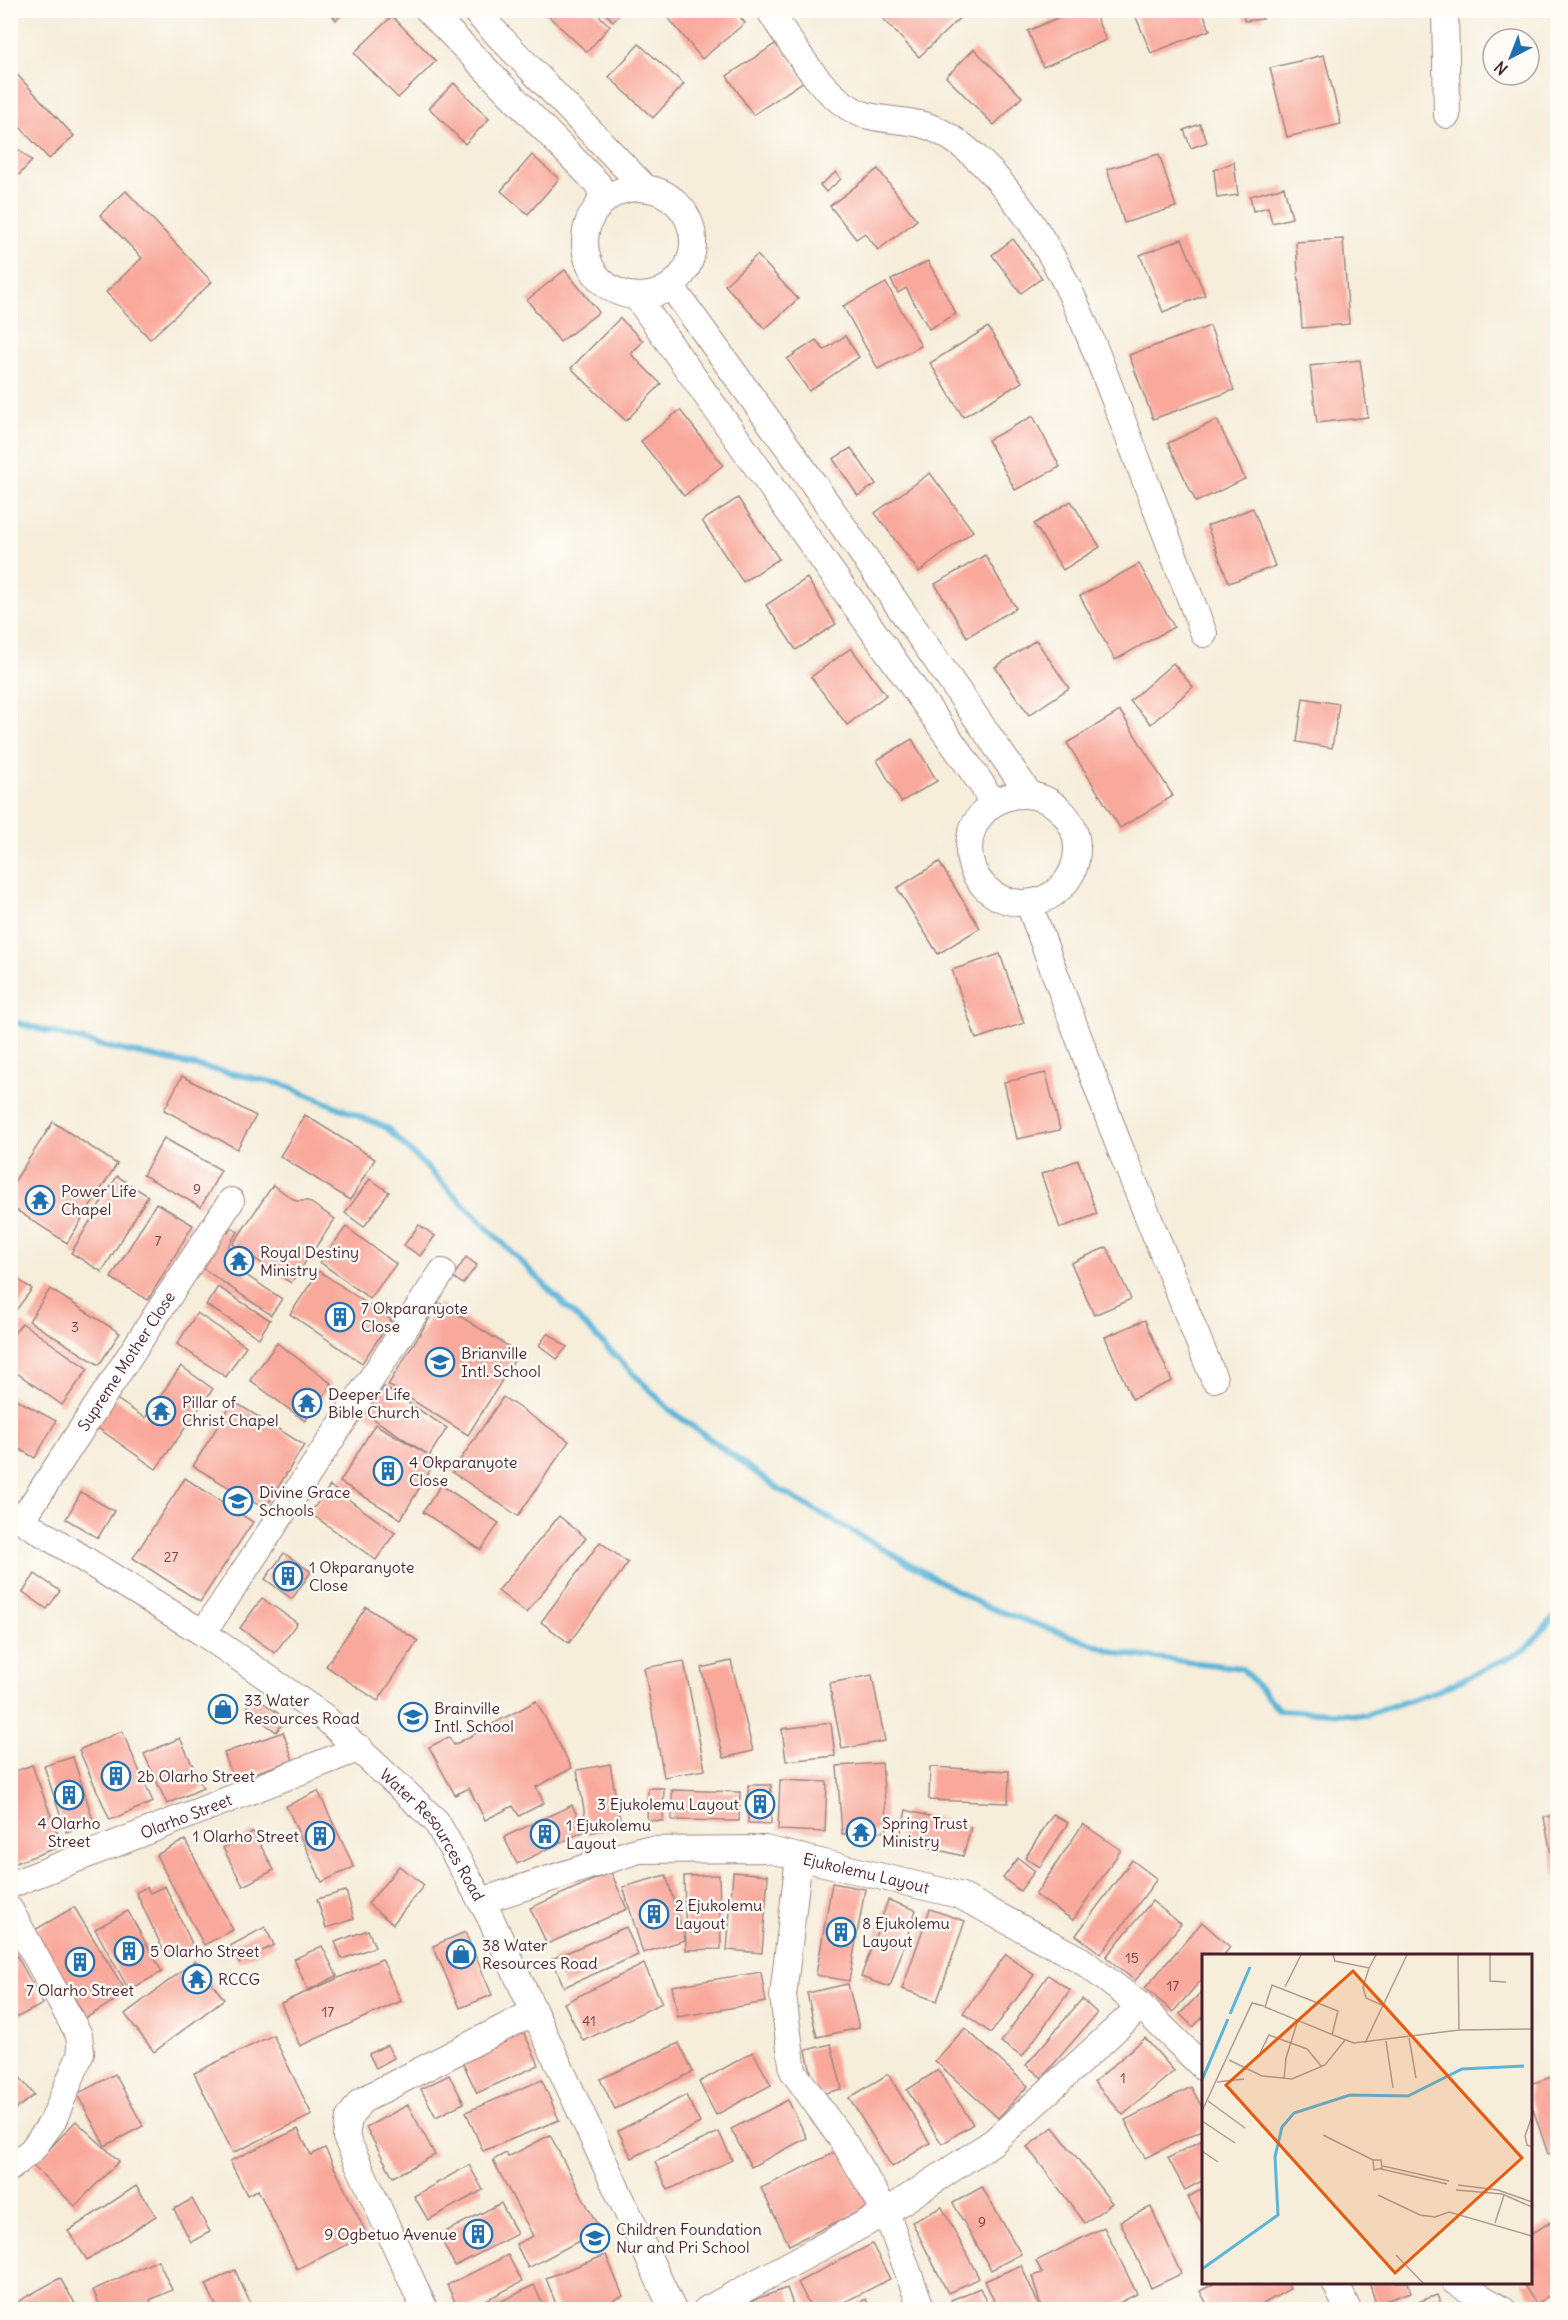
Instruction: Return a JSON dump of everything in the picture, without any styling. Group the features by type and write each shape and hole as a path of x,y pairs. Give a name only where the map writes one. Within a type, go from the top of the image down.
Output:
{"street":[{"path":"769,10 822,83 838,100 860,113 887,121 924,125 953,138 983,164 1011,194 1042,240 1076,300 1204,634"},
{"path":"1445,10 1447,115"},
{"path":"439,14 464,47 598,184 602,195 585,238 587,255 594,271 605,284 620,292 636,296 655,294 671,286 684,272 692,256 693,238 688,220 678,205 663,194 646,189 628,189 612,196 598,207"},
{"path":"464,47 481,18 646,189"},
{"path":"671,286 797,460 881,584 1030,795"},
{"path":"636,296 878,636 983,786 992,804"},
{"path":"742,445 771,424"},
{"path":"768,481 797,460"},
{"path":"854,602 881,584"},
{"path":"878,636 905,618"},
{"path":"1030,795 1049,802 1064,814 1074,831 1078,850 1074,870 1063,886 1048,898 1029,904 1008,902 990,892 976,877 969,858 970,838 977,819 992,804 1010,796 1030,795"},
{"path":"1029,904 1118,1143 1214,1379"},
{"name":"Supreme Mother Close","path":"16,1516 231,1201"},
{"path":"203,1634 442,1272"},
{"name":"Water Resources Road","path":"16,1516 203,1634 323,1716 436,1821 481,1900 673,2310"},
{"name":"Olarho Street","path":"10,1885 360,1748"},
{"name":"Ejukolemu Layout","path":"481,1900 639,1850 765,1849 959,1895 1081,1960 1141,2006 1202,2067"},
{"path":"799,1857 783,1996 793,2071 845,2144 886,2212 922,2310"},
{"path":"10,1911 79,2035 81,2053 53,2121 32,2150 10,2168"},
{"path":"706,2310 886,2212 993,2142 1141,2006"},
{"path":"424,2310 346,2138 349,2118 361,2101 534,2012"},
{"path":"1335,2284 1348,2310"},
{"path":"1457,2284 1503,2310"}],"building":[{"path":"328,10 348,10 336,20"},
{"path":"546,10 593,10 610,26 587,52 544,12"},
{"path":"602,10 624,10 613,21"},
{"path":"662,10 734,10 745,23 702,59"},
{"path":"875,10 968,10 919,57"},
{"path":"1075,10 1093,10 1106,40 1043,67 1028,31"},
{"path":"1133,10 1202,10 1210,30 1151,53"},
{"path":"1243,10 1263,10 1263,19 1244,21"},
{"path":"392,16 436,61 398,98 354,53"},
{"path":"778,42 804,81 753,115 727,76"},
{"path":"639,44 684,84 653,118 609,77"},
{"path":"974,49 1022,97 994,125 946,77"},
{"path":"1324,55 1341,124 1287,137 1270,68"},
{"path":"10,67 74,136 49,159 10,116"},
{"path":"454,83 489,119 465,144 429,108"},
{"path":"1200,124 1207,142 1191,148 1184,130"},
{"path":"10,142 32,161 13,181 10,179"},
{"path":"1159,154 1176,207 1124,223 1107,169"},
{"path":"532,155 559,179 528,214 501,191"},
{"path":"1234,162 1238,195 1217,198 1214,170"},
{"path":"878,169 917,220 878,250 865,233 856,239 830,206"},
{"path":"836,172 841,179 826,192 820,185"},
{"path":"1284,187 1292,218 1272,223 1268,207 1253,211 1250,196"},
{"path":"126,191 212,282 150,339 106,292 142,258 100,215"},
{"path":"1013,239 1042,278 1021,293 992,255"},
{"path":"1182,239 1205,295 1163,312 1140,255"},
{"path":"1343,239 1349,324 1302,328 1296,242"},
{"path":"757,255 798,299 765,329 725,285"},
{"path":"928,261 956,314 929,329 906,288 898,293 891,280"},
{"path":"565,270 599,312 560,342 527,300"},
{"path":"886,283 921,346 878,369 843,306"},
{"path":"620,318 643,341 631,354 661,384 626,421 571,368"},
{"path":"1210,326 1234,390 1153,419 1129,355"},
{"path":"988,327 1022,382 963,417 930,363"},
{"path":"845,336 859,357 809,391 787,359 816,340 824,350"},
{"path":"1360,360 1368,417 1317,423 1310,366"},
{"path":"680,410 723,465 684,496 641,441"},
{"path":"1033,416 1060,467 1015,490 988,440"},
{"path":"1217,420 1245,479 1196,502 1168,443"},
{"path":"851,448 876,484 858,496 833,459"},
{"path":"930,473 973,531 919,572 875,513"},
{"path":"738,498 779,559 743,582 702,521"},
{"path":"1071,501 1100,547 1063,570 1034,524"},
{"path":"1253,508 1275,566 1229,583 1207,526"},
{"path":"985,555 1016,608 967,637 935,584"},
{"path":"1139,564 1174,627 1115,660 1080,596"},
{"path":"807,578 836,624 796,650 766,605"},
{"path":"1036,640 1069,688 1029,715 995,667"},
{"path":"851,648 886,695 847,725 811,677"},
{"path":"1173,663 1193,687 1151,724 1130,701"},
{"path":"1303,698 1339,704 1332,748 1297,742"},
{"path":"1120,711 1173,796 1120,828 1067,743"},
{"path":"912,739 937,781 901,802 877,760"},
{"path":"939,862 980,928 938,954 897,888"},
{"path":"1000,954 1024,1023 976,1039 952,970"},
{"path":"1046,1073 1060,1130 1017,1139 1004,1082"},
{"path":"182,1076 256,1116 237,1149 164,1110"},
{"path":"305,1115 375,1159 350,1200 280,1156"},
{"path":"53,1122 117,1164 67,1243 10,1206 10,1188"},
{"path":"164,1138 221,1170 201,1207 143,1175"},
{"path":"1078,1160 1097,1214 1060,1228 1041,1174"},
{"path":"117,1176 148,1196 102,1272 71,1253"},
{"path":"370,1179 389,1192 364,1227 345,1213"},
{"path":"273,1185 296,1201 308,1201 335,1219 291,1283 233,1244"},
{"path":"156,1203 193,1225 148,1300 111,1278"},
{"path":"419,1225 435,1236 420,1256 404,1245"},
{"path":"231,1227 238,1232 228,1247 253,1264 246,1275 282,1299 271,1315 201,1267 221,1228 228,1233"},
{"path":"346,1227 396,1264 370,1299 320,1262"},
{"path":"1107,1247 1131,1299 1094,1315 1071,1263"},
{"path":"466,1257 477,1265 463,1284 453,1277"},
{"name":"7 Okparanyote Close","path":"319,1271 391,1320 362,1363 290,1314"},
{"path":"10,1274 32,1289 10,1318"},
{"path":"218,1287 270,1320 259,1338 206,1305"},
{"path":"50,1289 120,1333 99,1365 29,1321"},
{"path":"439,1303 519,1353 468,1435 388,1385"},
{"path":"197,1313 246,1346 226,1377 177,1344"},
{"path":"1145,1320 1172,1381 1132,1399 1105,1337"},
{"path":"22,1323 88,1369 62,1405 10,1368 10,1339"},
{"path":"548,1333 567,1347 557,1359 539,1345"},
{"path":"277,1343 332,1384 305,1421 250,1380"},
{"path":"181,1366 213,1389 156,1469 95,1426 115,1398 145,1418"},
{"name":"4 Okparanyote Close","path":"384,1387 447,1428 429,1456 436,1460 401,1519 340,1482 375,1424 427,1454 366,1414"},
{"path":"10,1396 56,1421 35,1458 10,1444"},
{"path":"503,1397 569,1441 518,1516 452,1472"},
{"path":"233,1401 304,1445 265,1509 193,1466"},
{"path":"185,1478 253,1522 200,1602 133,1558"},
{"path":"441,1485 499,1523 481,1550 423,1512"},
{"path":"330,1486 395,1533 376,1560 310,1513"},
{"path":"81,1492 114,1511 98,1538 66,1519"},
{"path":"559,1516 586,1538 526,1613 498,1591"},
{"path":"600,1542 628,1563 569,1643 541,1622"},
{"name":"1 Okparanyote Close","path":"284,1553 311,1572 292,1599 265,1579"},
{"path":"35,1574 60,1591 47,1609 23,1592"},
{"path":"262,1598 297,1623 275,1653 240,1628"},
{"path":"366,1607 418,1641 378,1701 326,1666"},
{"path":"684,1661 705,1770 664,1777 644,1668"},
{"path":"731,1661 753,1751 724,1758 701,1668"},
{"path":"872,1675 885,1741 842,1749 829,1683"},
{"path":"255,1697 286,1719 276,1732 246,1709"},
{"path":"536,1701 572,1768 536,1787 544,1803 519,1816 513,1806 485,1820 469,1788 455,1795 429,1747 449,1737 454,1745"},
{"path":"831,1723 835,1756 786,1761 782,1729"},
{"name":"2b Olarho Street","path":"122,1731 153,1802 110,1820 79,1750"},
{"path":"283,1732 293,1760 234,1780 224,1753"},
{"path":"180,1738 203,1788 167,1804 144,1754"},
{"name":"4 Olarho Street","path":"73,1757 94,1823 66,1832 44,1766"},
{"path":"882,1763 887,1831 842,1834 837,1766"},
{"path":"610,1764 621,1827 588,1833 577,1770"},
{"path":"32,1765 62,1846 10,1865 10,1773"},
{"path":"930,1767 1009,1771 1008,1803 929,1800"},
{"path":"780,1780 827,1782 825,1832 778,1830"},
{"name":"3 Ejukolemu Layout","path":"748,1785 771,1785 771,1824 748,1823"},
{"path":"648,1788 664,1788 663,1821 647,1820"},
{"path":"672,1790 740,1792 739,1821 672,1820"},
{"name":"1 Olarho Street","path":"318,1791 354,1867 322,1882 286,1806"},
{"name":"1 Ejukolemu Layout","path":"572,1805 585,1831 517,1864 504,1837"},
{"path":"906,1810 971,1827 963,1856 899,1840"},
{"path":"1053,1814 1068,1823 1040,1867 1025,1858"},
{"path":"1558,1815 1558,1879 1556,1879 1544,1818"},
{"path":"1083,1824 1121,1850 1073,1920 1035,1895"},
{"path":"253,1832 274,1870 243,1886 223,1848"},
{"path":"185,1840 233,1930 204,1945 156,1855"},
{"path":"1018,1858 1035,1871 1020,1891 1003,1878"},
{"path":"1132,1860 1157,1879 1101,1954 1076,1935"},
{"path":"399,1866 424,1885 393,1924 368,1904"},
{"path":"611,1872 627,1909 547,1944 530,1908"},
{"path":"733,1872 768,1875 762,1953 727,1950"},
{"name":"2 Ejukolemu Layout","path":"666,1875 685,1940 643,1953 623,1887"},
{"path":"719,1875 721,1949 686,1950 684,1876"},
{"name":"8 Ejukolemu Layout","path":"832,1883 865,1889 849,1981 816,1975"},
{"path":"165,1886 193,1946 167,1958 136,1892 147,1887 150,1893"},
{"path":"346,1891 354,1919 326,1928 317,1899"},
{"path":"888,1900 916,1910 890,1987 861,1977"},
{"path":"1152,1901 1181,1924 1135,1981 1106,1957"},
{"name":"7 Olarho Street","path":"74,1907 127,1993 86,2018 33,1931"},
{"path":"930,1909 965,1921 937,2001 902,1989"},
{"name":"5 Olarho Street","path":"128,1911 162,1972 129,1990 95,1929"},
{"path":"1202,1922 1230,1947 1225,1954 1202,1954 1202,1979 1173,2012 1145,1988"},
{"path":"265,1927 274,1945 239,1963 230,1946"},
{"path":"626,1927 638,1955 564,1987 552,1959"},
{"path":"368,1930 375,1947 342,1959 335,1942"},
{"path":"465,1932 492,1995 460,2008 433,1946"},
{"path":"10,1943 43,2004 10,2021"},
{"path":"322,1946 337,1976 308,1990 294,1959"},
{"path":"1006,1954 1034,1975 991,2033 963,2013"},
{"path":"382,1959 401,2001 300,2046 281,2003"},
{"path":"195,1961 224,1999 154,2052 125,2014"},
{"path":"644,1964 662,2003 583,2041 564,2003"},
{"path":"761,1972 766,2002 678,2017 672,1986"},
{"path":"1048,1975 1070,1990 1022,2057 1001,2042"},
{"path":"848,1984 859,2028 817,2037 807,1993"},
{"path":"1202,1991 1202,2018 1193,2027 1180,2014"},
{"path":"1082,1999 1097,2013 1042,2078 1026,2065"},
{"path":"965,2028 1028,2086 998,2118 935,2061"},
{"path":"523,2031 539,2065 477,2093 461,2059"},
{"path":"273,2035 312,2115 233,2153 194,2073"},
{"path":"1145,2038 1174,2071 1123,2115 1094,2082"},
{"path":"679,2043 693,2072 615,2109 600,2079"},
{"path":"831,2044 842,2089 816,2095 806,2050"},
{"path":"387,2045 394,2058 376,2068 369,2054"},
{"path":"753,2052 771,2085 716,2115 699,2082"},
{"path":"10,2065 34,2095 10,2114"},
{"path":"938,2070 973,2124 942,2144 907,2090"},
{"path":"115,2074 143,2126 105,2146 77,2094"},
{"path":"888,2074 930,2143 892,2167 849,2098"},
{"path":"449,2075 464,2103 436,2117 421,2089"},
{"path":"1558,2075 1558,2151 1548,2154 1532,2106 1532,2083"},
{"path":"542,2080 559,2120 483,2151 466,2112"},
{"path":"1191,2087 1202,2107 1202,2130 1145,2158 1125,2120"},
{"path":"686,2095 700,2123 632,2158 618,2131"},
{"path":"788,2100 807,2138 751,2167 731,2129"},
{"path":"408,2105 435,2155 393,2177 366,2127"},
{"path":"76,2121 119,2161 75,2206 33,2166"},
{"path":"1053,2127 1112,2203 1085,2223 1027,2147"},
{"path":"298,2129 311,2155 325,2148 367,2235 297,2269 258,2190 247,2195 230,2161"},
{"path":"719,2132 732,2160 668,2190 655,2162"},
{"path":"550,2135 600,2230 528,2268 516,2244 533,2236 493,2160 506,2153 508,2157"},
{"path":"1202,2140 1202,2181 1185,2190 1168,2158"},
{"path":"844,2148 872,2205 789,2245 761,2188"},
{"path":"469,2165 483,2190 428,2220 414,2196"},
{"path":"136,2186 156,2216 87,2260 68,2231"},
{"path":"982,2187 1021,2254 991,2270 953,2203"},
{"path":"1202,2189 1202,2223 1188,2197"},
{"path":"192,2199 210,2232 191,2242 174,2209"},
{"name":"9 Ogbetuo Avenue","path":"501,2203 517,2234 455,2266 439,2235"},
{"path":"942,2207 979,2278 948,2293 912,2222"},
{"path":"1151,2207 1181,2274 1151,2288 1120,2221"},
{"path":"1550,2222 1558,2232 1558,2290 1536,2304 1523,2284 1532,2284 1532,2234"},
{"path":"1104,2227 1137,2294 1105,2310 1042,2310 1032,2276 1042,2273 1036,2261"},
{"path":"872,2244 890,2279 829,2310 812,2310 798,2282"},
{"path":"508,2255 522,2282 466,2310 459,2310 447,2285"},
{"path":"606,2255 623,2296 589,2310 558,2310 546,2278"},
{"path":"158,2260 172,2290 150,2300 154,2310 102,2310 93,2290"},
{"path":"1021,2265 1041,2310 998,2310 985,2281"},
{"path":"235,2270 252,2307 218,2310 206,2284"},
{"path":"60,2278 79,2310 10,2310 10,2306"},
{"path":"1213,2284 1288,2284 1290,2289 1252,2310 1210,2310 1200,2291"},
{"path":"1370,2284 1409,2284 1411,2292 1376,2304"},
{"path":"534,2285 545,2310 484,2310"},
{"path":"787,2288 795,2310 729,2310 729,2309"},
{"path":"980,2288 990,2310 955,2310 951,2300"},
{"path":"1437,2295 1443,2310 1399,2309"},
{"path":"866,2299 871,2310 844,2310"}],"waterway":[{"path":"10,1021 107,1047 282,1084 387,1128 670,1410 780,1490 982,1605 1121,1654 1242,1668 1279,1710 1365,1715 1440,1690 1525,1650 1558,1613"}],"place":[{"name":"Power Life Chapel","path":"40,1200"},
{"name":"Royal Destiny Ministry","path":"239,1261"},
{"name":"7 Okparanyote Close","path":"340,1317"},
{"name":"Brianville Intl. School","path":"440,1362"},
{"name":"Deeper Life Bible Church","path":"307,1403"},
{"name":"Pillar of Christ Chapel","path":"161,1411"},
{"name":"4 Okparanyote Close","path":"388,1471"},
{"name":"Divine Grace Schools","path":"238,1501"},
{"name":"1 Okparanyote Close","path":"288,1576"},
{"name":"33 Water Resources Road","path":"223,1709"},
{"name":"Brainville Intl. School","path":"413,1717"},
{"name":"2b Olarho Street","path":"116,1776"},
{"name":"4 Olarho Street","path":"69,1795"},
{"name":"3 Ejukolemu Layout","path":"760,1804"},
{"name":"Spring Trust Ministry","path":"861,1832"},
{"name":"1 Ejukolemu Layout","path":"545,1834"},
{"name":"1 Olarho Street","path":"320,1836"},
{"name":"2 Ejukolemu Layout","path":"654,1914"},
{"name":"8 Ejukolemu Layout","path":"841,1932"},
{"name":"5 Olarho Street","path":"129,1951"},
{"name":"38 Water Resources Road","path":"461,1954"},
{"name":"7 Olarho Street","path":"80,1962"},
{"name":"RCCG","path":"197,1979"},
{"name":"9 Ogbetuo Avenue","path":"478,2234"},
{"name":"Children Foundation Nur and Pri School","path":"595,2238"}]}
